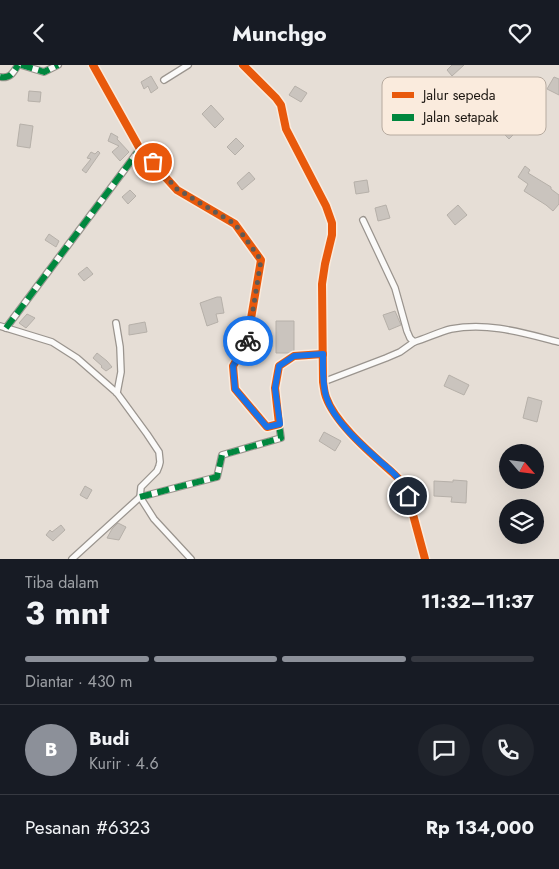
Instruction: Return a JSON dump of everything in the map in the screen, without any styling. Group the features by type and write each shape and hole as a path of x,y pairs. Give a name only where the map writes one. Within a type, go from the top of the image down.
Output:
{"street":[{"path":"0,77 6,78 13,74 19,65 44,72 58,65"},
{"path":"93,65 140,149 177,189 235,224 261,260 248,342 233,366 235,389 267,427 280,424"},
{"path":"164,80 188,65"},
{"path":"243,65 281,105 286,129 326,206 332,223 332,235 322,284 323,382 326,398 335,414 354,436 402,482 408,496 425,559"},
{"path":"140,149 3,327 52,342 76,358 117,393 148,434 159,453 160,462 157,471 141,487 140,497 154,519 191,559"},
{"path":"363,220 395,289 407,331 414,342"},
{"path":"116,323 120,347 120,373 117,393"},
{"path":"323,382 400,352 414,342 448,330 471,326 493,327 559,342"},
{"path":"72,559 140,497 217,477 222,455 282,438 275,388 279,366 294,356 323,354"}],"building":[{"path":"452,65 464,65 452,76 447,70"},
{"path":"151,76 158,88 151,93 148,86 144,89 141,82"},
{"path":"554,77 559,79 559,95 547,89"},
{"path":"295,86 307,93 301,102 289,95"},
{"path":"29,91 41,92 40,102 28,101"},
{"path":"211,105 224,119 215,128 202,114"},
{"path":"20,124 33,126 30,148 17,146"},
{"path":"111,133 118,137 117,139 129,152 120,161 112,152 119,146 108,141"},
{"path":"505,135 513,135 509,139"},
{"path":"236,138 244,146 235,155 227,147"},
{"path":"98,151 100,153 86,173 82,170 91,159 87,158 91,152 95,154"},
{"path":"525,166 530,170 528,173 551,187 559,195 559,204 553,211 524,191 528,184 518,177"},
{"path":"249,172 255,179 242,190 237,183"},
{"path":"367,180 369,192 356,194 354,182"},
{"path":"130,190 136,196 128,204 122,197"},
{"path":"386,205 390,218 378,221 375,208"},
{"path":"458,205 467,215 455,225 447,215"},
{"path":"49,234 59,241 56,247 45,240"},
{"path":"87,267 93,274 84,281 78,274"},
{"path":"221,297 224,313 216,314 218,322 207,326 200,303"},
{"path":"395,311 401,325 389,330 383,315"},
{"path":"27,314 35,318 26,328 19,323"},
{"path":"276,321 294,321 294,351 290,353 276,353"},
{"path":"145,322 147,332 129,335 129,325"},
{"path":"97,353 112,367 106,371 101,367 93,358"},
{"path":"449,375 469,385 464,395 444,386"},
{"path":"528,397 542,401 537,422 523,418"},
{"path":"324,432 341,441 335,451 319,441"},
{"path":"453,480 467,481 466,503 451,502 452,497 434,496 434,481 453,482"},
{"path":"85,486 92,490 87,499 80,495"},
{"path":"118,523 126,527 119,540 107,538 112,529"},
{"path":"61,525 65,530 53,541 46,535 50,530 52,532"}],"marked path":[{"path":"0,77 9,76 18,65"},
{"path":"21,65 44,72 58,65"},
{"path":"6,328 140,149 143,151"},
{"path":"140,497 217,477 222,455 281,438 279,424"}],"cycle path":[{"path":"93,65 140,149 177,190 235,224 261,260 247,342 233,366 235,389 267,427 279,424 275,388 279,366 294,356 323,354"},
{"path":"243,65 281,105 286,129 326,206 332,223 332,235 322,284 323,382 326,397 331,408 346,429 402,482 408,496 425,559"}],"way so far":[{"path":"153,162 177,189 235,224 261,260 248,341"}],"route":[{"path":"248,341 233,366 235,389 267,427 280,424 275,388 279,366 294,356 323,354 323,382 326,398 335,414 348,430 402,482 408,496"}]}
